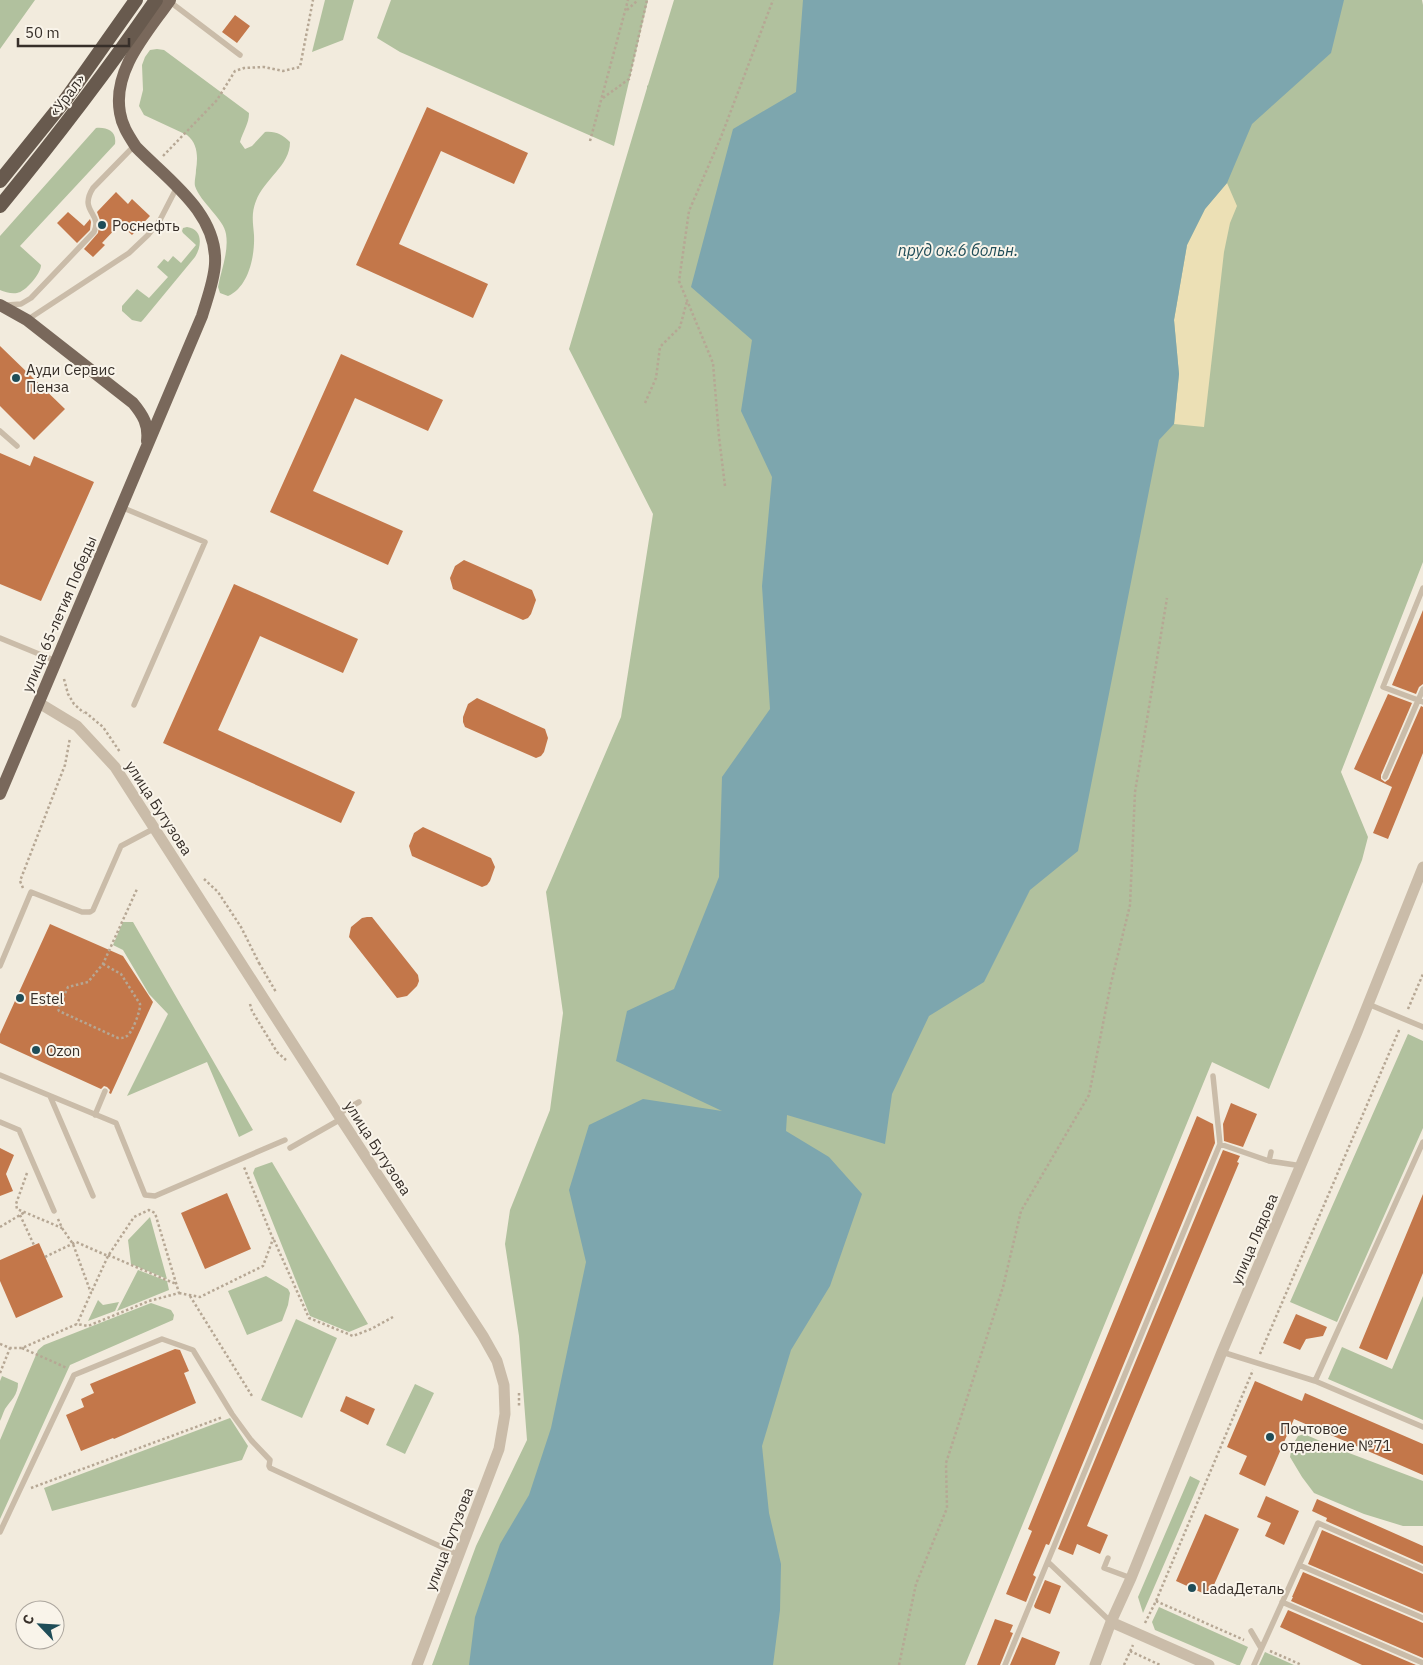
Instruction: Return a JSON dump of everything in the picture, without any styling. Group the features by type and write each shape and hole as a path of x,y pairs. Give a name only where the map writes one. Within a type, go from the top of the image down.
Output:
{"highway":[{"name":"«Урал»","path":"0,181 66,99 136,0"},
{"name":"«Урал»","path":"0,206 78,108 124,46 165,0"}],"main road":[{"name":"улица 65-летия Победы","path":"0,794 202,316 211,285 215,265 215,250 205,221 177,187 134,144 129,137 119,112 119,97 126,68 165,0"},
{"path":"0,305 27,320 133,403 146,420 148,433 146,446"}],"street":[{"name":"улица Бутузова","path":"39,703 77,726 115,767 339,1116 469,1312 497,1361 504,1385 505,1414 499,1449 416,1665"},
{"name":"улица Лядова","path":"1095,1665 1222,1352 1302,1166 1423,867"},
{"path":"1111,1622 1209,1665"}],"lane":[{"path":"165,0 240,55"},
{"path":"0,305 14,306 31,298 94,232 97,222 88,207 88,196 93,188 134,144"},
{"path":"27,320 129,253 148,235 160,220 177,187"},
{"path":"0,431 18,446"},
{"path":"121,507 205,542 134,705"},
{"path":"1421,701 1383,687 1423,588"},
{"path":"0,638 57,661"},
{"path":"1385,777 1421,701 1423,689"},
{"path":"0,966 31,892 82,912 90,912 93,910 121,846 155,828"},
{"path":"1368,1004 1423,1027"},
{"path":"0,1075 116,1123 145,1195 148,1196 155,1196 285,1140"},
{"path":"1005,1665 1220,1144 1213,1076"},
{"path":"95,1115 105,1091"},
{"path":"50,1096 93,1196"},
{"path":"290,1148 360,1102"},
{"path":"0,1122 20,1130 54,1211"},
{"path":"1315,1381 1423,1142"},
{"path":"1220,1144 1269,1161 1302,1166"},
{"path":"1269,1161 1271,1152"},
{"path":"0,1532 74,1376 162,1339 192,1350 232,1414 251,1440 270,1460 270,1468 459,1555"},
{"path":"1222,1352 1315,1381 1423,1427"},
{"path":"1254,1665 1318,1523 1423,1569"},
{"path":"1108,1558 1104,1568 1131,1578"},
{"path":"1048,1562 1111,1622"},
{"path":"1299,1565 1423,1618"},
{"path":"1282,1602 1423,1663"},
{"path":"1251,1631 1261,1648"}],"path":[{"path":"154,165 217,100 235,71 264,66 284,71 300,67 313,0"},
{"path":"590,142 628,0"},
{"path":"626,11 638,0"},
{"path":"603,98 629,79 647,0"},
{"path":"725,486 713,363 679,281 689,211 721,137 774,1"},
{"path":"645,403 656,378 660,347 680,327 687,300"},
{"path":"899,1665 916,1584 947,1508 946,1462 1003,1288 1021,1211 1089,1095 1111,983 1130,905 1134,792 1167,598"},
{"path":"57,661 68,694 74,704 85,712 83,715"},
{"path":"31,892 21,886 20,881 65,765 70,737 78,742"},
{"path":"102,964 122,974 140,1004 141,1009 130,1034 126,1037 118,1038 58,1010 68,987 88,982 102,964 137,889"},
{"path":"259,963 279,995"},
{"path":"1302,1665 1156,1601 1256,1362 1423,974"},
{"path":"248,997 252,1011 277,1052 291,1064"},
{"path":"241,1159 273,1239 309,1318 352,1336 371,1329 393,1317"},
{"path":"32,1160 16,1204 17,1209 62,1228"},
{"path":"77,1324 108,1256 134,1217 149,1210 156,1215 179,1293"},
{"path":"54,1211 62,1228 73,1244 91,1293"},
{"path":"0,1227 25,1212"},
{"path":"20,1215 34,1245"},
{"path":"0,1344 10,1348 22,1348 77,1324 88,1326 149,1301 179,1293 196,1297 203,1296 261,1268 273,1239"},
{"path":"45,1257 76,1242 176,1284"},
{"path":"190,1296 252,1396"},
{"path":"0,1373 10,1348"},
{"path":"22,1348 70,1370"},
{"path":"518,1388 520,1398 519,1416"},
{"path":"18,1493 232,1414"},
{"path":"1124,1665 1130,1651 1160,1665"}],"green space":[{"path":"0,0 35,0 0,49"},
{"path":"325,0 354,0 343,40 312,52"},
{"path":"391,0 648,0 614,146 400,52 377,38"},
{"path":"674,0 1422,0 1423,5 1423,562 1341,772 1368,837 1362,860 1269,1089 1212,1062 965,1665 432,1665 476,1546 527,1440 519,1336 505,1244 510,1210 550,1110 563,1013 546,892 621,717 653,514 569,349"},
{"path":"150,50 164,50 249,113 240,142 245,149 252,146 265,132 279,134 290,142 286,158 260,193 254,205 254,243 252,261 246,278 235,292 228,296 220,293 218,287 226,254 226,234 221,222 195,186 197,156 193,142 187,135 144,115 139,106 143,90 142,65"},
{"path":"96,128 104,128 113,133 115,144 20,246 41,265 36,278 17,293 0,290 0,236"},
{"path":"187,227 196,231 200,239 195,257 141,322 132,320 122,311 122,306 137,289 149,298 168,277 157,267 164,259 168,262 173,256 181,263 196,245 182,231 183,228"},
{"path":"123,922 133,922 253,1130 239,1137 207,1062 127,1096 168,1014 149,994 123,950 113,945"},
{"path":"1408,1034 1423,1041 1423,1128 1337,1322 1290,1302"},
{"path":"272,1162 368,1324 349,1332 310,1316 253,1173 255,1168"},
{"path":"150,1217 167,1279 131,1264 128,1240"},
{"path":"138,1270 167,1281 169,1290 117,1311"},
{"path":"266,1276 288,1289 290,1293 288,1305 282,1321 247,1335 228,1291"},
{"path":"1423,1296 1423,1420 1328,1379 1342,1347 1392,1369"},
{"path":"98,1300 103,1305 119,1302 115,1311 88,1321"},
{"path":"151,1303 171,1310 174,1315 173,1320 70,1365 0,1519 0,1440 38,1350 44,1345"},
{"path":"296,1319 337,1338 302,1418 261,1400"},
{"path":"2,1376 18,1383 18,1387 0,1421 0,1381"},
{"path":"415,1384 434,1393 405,1454 386,1445"},
{"path":"230,1418 248,1446 242,1460 52,1511 44,1488"},
{"path":"1304,1434 1423,1481 1423,1526 1403,1526 1364,1514 1314,1493 1290,1457 1292,1446 1298,1436"},
{"path":"1190,1476 1200,1481 1143,1613 1138,1597"},
{"path":"1159,1607 1248,1647 1240,1665 1155,1630 1152,1622"},
{"path":"1265,1652 1294,1665 1259,1665"}],"sand":[{"path":"1227,183 1237,206 1230,223 1224,252 1204,427 1174,424 1179,374 1174,320 1187,245 1205,209"}],"water":[{"name":"пруд ок.6 больн.","path":"803,0 1344,0 1331,53 1252,124 1227,183 1205,209 1187,245 1174,320 1179,374 1174,424 1159,440 1078,851 1030,890 984,982 929,1016 892,1094 885,1144 787,1115 786,1131 829,1157 862,1194 830,1286 791,1350 762,1446 769,1513 781,1564 780,1610 773,1665 469,1665 475,1617 500,1544 529,1495 551,1428 586,1262 569,1190 589,1125 643,1099 722,1111 616,1061 627,1011 674,989 719,877 722,777 770,709 762,586 772,477 741,411 752,340 691,287 733,129 796,92"}],"building":[{"path":"235,15 250,26 237,43 222,32"},
{"path":"427,107 528,153 514,184 441,151 399,244 488,284 473,318 356,265"},
{"name":"Роснефть","path":"116,192 128,204 132,199 150,216 132,235 120,224 102,243 105,245 93,257 84,249 98,233 100,220 97,212"},
{"path":"68,212 84,226 90,219 91,222 90,230 77,243 57,223"},
{"name":"Ауди Сервис Пенза","path":"0,346 65,409 34,440 0,406"},
{"path":"341,354 443,400 428,431 355,398 313,491 403,531 388,565 270,512"},
{"path":"0,453 30,466 34,456 94,482 41,601 0,584"},
{"path":"464,560 532,590 536,600 528,618 523,620 453,589 450,578 455,566"},
{"path":"234,584 358,639 343,673 260,636 218,730 355,792 341,823 163,743"},
{"path":"1423,610 1423,684 1419,687 1416,694 1392,685"},
{"path":"1388,694 1412,703 1381,775 1381,779 1385,782 1389,779 1421,706 1423,707 1423,753 1388,839 1373,833 1392,787 1354,769"},
{"path":"477,698 545,729 548,738 541,756 536,758 465,727 463,717 468,704"},
{"path":"423,827 491,858 495,867 487,885 482,887 412,856 409,846 414,833"},
{"path":"372,917 418,975 419,981 417,986 407,996 397,998 349,937 351,927 362,918"},
{"path":"50,924 123,956 153,1002 111,1094 107,1087 104,1086 101,1089 0,1043 0,1034"},
{"path":"1231,1103 1257,1114 1243,1147 1224,1141 1223,1124"},
{"path":"1197,1116 1213,1124 1215,1143 1049,1545 1046,1544 1033,1575 1036,1577 1026,1602 1006,1594 1032,1531 1028,1529"},
{"path":"0,1148 14,1155 6,1174 13,1191 0,1196"},
{"path":"1223,1150 1240,1156 1237,1162 1239,1163 1087,1526 1108,1535 1100,1554 1077,1544 1073,1555 1058,1549"},
{"path":"227,1193 251,1249 205,1269 181,1213"},
{"path":"1423,1194 1423,1273 1387,1360 1359,1348"},
{"path":"39,1243 63,1297 16,1318 0,1281 0,1260"},
{"path":"1296,1314 1327,1327 1323,1336 1306,1339 1300,1350 1283,1343"},
{"path":"175,1349 180,1350 189,1371 184,1373 196,1403 114,1439 81,1451 66,1415 84,1407 81,1399 94,1393 90,1384"},
{"path":"1255,1381 1302,1401 1305,1393 1423,1444 1423,1475 1294,1419 1265,1486 1239,1474 1247,1456 1227,1447"},
{"path":"346,1396 375,1409 368,1425 340,1411"},
{"path":"1266,1496 1299,1511 1284,1545 1265,1536 1271,1523 1257,1517"},
{"path":"1317,1499 1423,1546 1423,1564 1326,1521 1327,1518 1312,1511"},
{"path":"1205,1514 1239,1529 1209,1596 1176,1581"},
{"path":"1322,1530 1423,1574 1423,1613 1308,1564"},
{"path":"1303,1572 1423,1623 1423,1658 1291,1601"},
{"path":"1045,1580 1061,1586 1050,1614 1034,1606"},
{"path":"1288,1610 1416,1665 1362,1665 1280,1627"},
{"path":"995,1619 1013,1625 1010,1632 1013,1633 1000,1665 977,1665"},
{"path":"1022,1637 1060,1652 1055,1665 1010,1665"}],"place":[{"name":"Роснефть","path":"102,225"},
{"name":"Ауди Сервис Пенза","path":"16,378"},
{"name":"Estel","path":"20,998"},
{"name":"Ozon","path":"36,1050"},
{"name":"Почтовое отделение №71","path":"1270,1437"},
{"name":"LadaДеталь","path":"1192,1588"}]}
